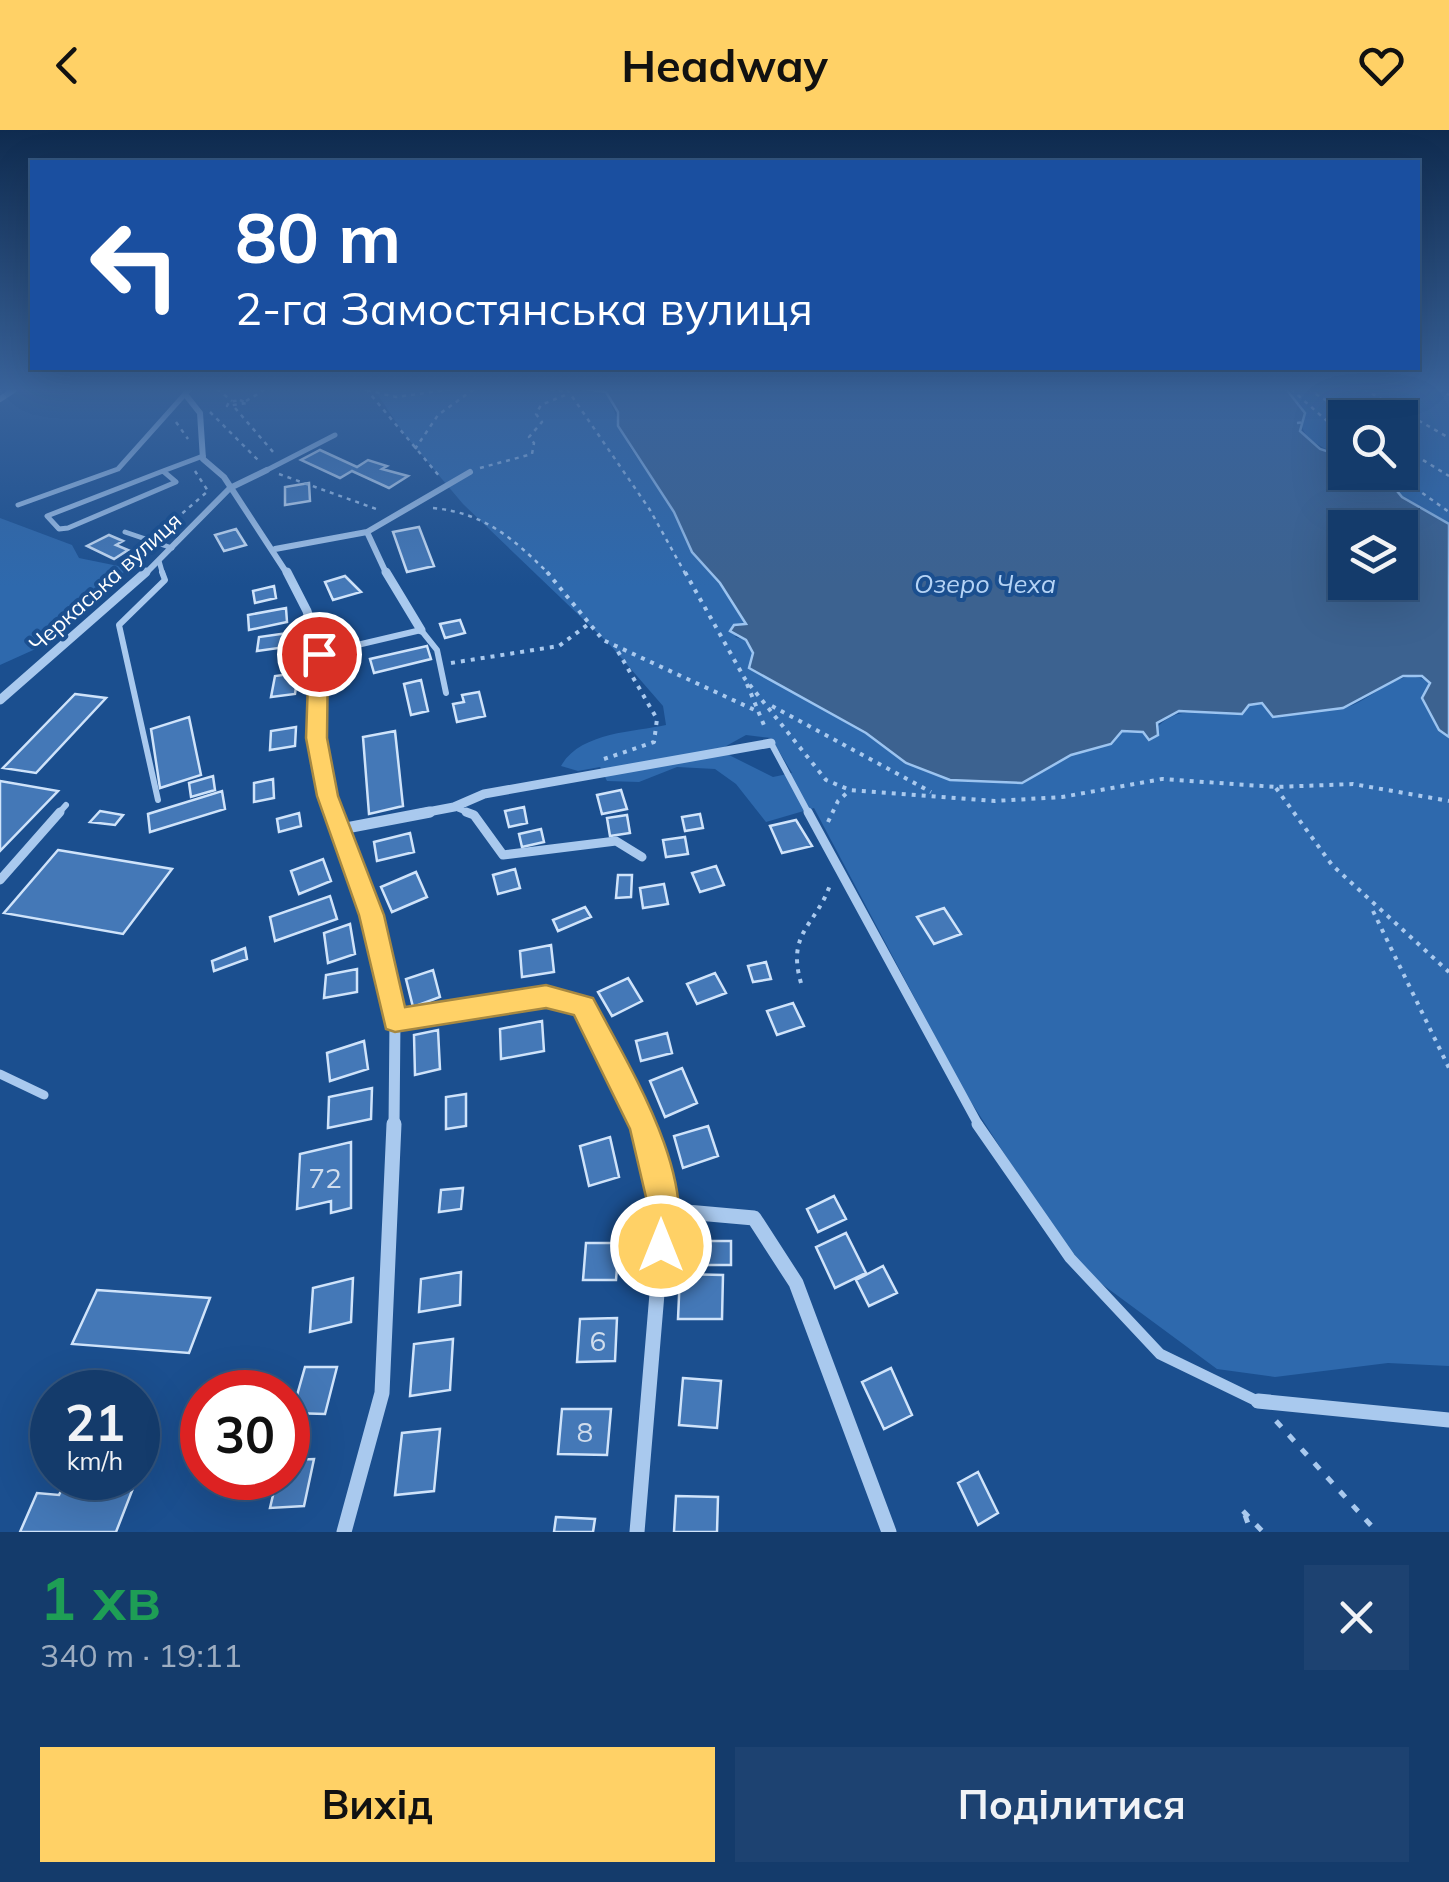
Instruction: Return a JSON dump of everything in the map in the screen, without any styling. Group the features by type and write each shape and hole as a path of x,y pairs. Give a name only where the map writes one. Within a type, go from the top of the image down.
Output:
{"street":[{"path":"203,456 274,549 307,611 319,654 316,738 328,796 371,915 395,1020 394,1166 382,1393 344,1532"},
{"path":"230,488 267,470"},
{"path":"274,549 367,532 470,472"},
{"name":"Черкаська вулиця","path":"0,700 159,561 230,488"},
{"path":"367,532 421,630"},
{"path":"341,829 454,807 484,794 771,744"},
{"path":"395,1020 546,996 583,1006 644,1127 664,1210 637,1532"},
{"path":"664,1210 754,1218 796,1284 890,1532"},
{"path":"1258,1401 1449,1420"}],"lane":[{"path":"18,505 118,469 131,454"},
{"path":"267,470 297,454"},
{"path":"163,470 176,482 68,528 58,529 47,516 163,470 203,456"},
{"path":"124,532 172,548"},
{"path":"158,800 119,625 164,580 159,561"},
{"path":"319,654 421,630 431,636 442,665 446,693"},
{"path":"771,744 961,1100 1070,1258 1160,1354 1258,1401"},
{"path":"0,880 66,805"},
{"path":"454,807 474,815 496,849 512,857 616,841 642,856"},
{"path":"0,1074 44,1095"}],"path":[{"path":"199,454 203,456"},
{"path":"252,454 267,470 382,511 444,508 465,512 516,541 628,662 636,688 657,718 660,730 654,742 601,760 591,774"},
{"path":"275,454 282,462"},
{"path":"420,454 448,485 444,508"},
{"path":"470,472 531,454"},
{"path":"612,454 650,510 745,679 771,744"},
{"path":"1418,457 1449,476"},
{"path":"151,541 208,491 188,461"},
{"path":"1418,490 1449,512"},
{"path":"442,665 559,646 590,622"},
{"path":"612,645 758,712"},
{"path":"745,679 826,780 850,790 995,802 1062,797 1162,779 1276,787 1353,784 1449,801"},
{"path":"768,704 934,794"},
{"path":"1276,787 1300,829 1371,908 1449,972"},
{"path":"824,844 830,814 850,790"},
{"path":"801,983 794,958 795,939 828,899"},
{"path":"1371,908 1449,1068"},
{"path":"1258,1401 1377,1532"},
{"path":"1250,1532 1243,1511 1263,1532"}],"shaded area":[{"path":"421,454 635,454 674,512 692,552 720,583 746,625 735,637 746,640 753,653 749,668 866,733 906,763 950,780 1023,783 1071,755 1111,744 1122,731 1143,732 1149,740 1166,720 1189,712 1242,714 1249,705 1262,703 1343,708 1398,679 1420,678 1431,684 1422,698 1439,730 1449,737 1449,1366 1388,1363 1275,1377 1217,1369 1076,1265 964,1091 814,808 766,822 736,784 715,769 677,767 639,782 607,781 600,767 578,771 561,766 581,746 594,740 666,725 663,706 610,645 463,504","holes":["746,735 771,738 792,773 773,777 719,750"]},
{"path":"1418,454 1449,454 1449,524 1395,490 1418,490"},
{"path":"0,518 72,545 79,558 128,568 51,642 0,665"}],"water":[{"name":"Озеро Чеха","path":"637,454 1328,454 1328,490 1396,490 1449,524 1449,737 1439,730 1422,698 1430,683 1422,676 1403,676 1343,708 1273,717 1262,703 1249,705 1242,714 1179,711 1157,723 1158,735 1149,740 1143,732 1122,731 1111,744 1071,755 1022,783 950,780 906,763 866,733 749,668 753,653 746,640 730,631 734,625 746,624 720,583 692,552 674,512"}],"building":[{"path":"312,454 330,454 357,467 368,460 387,466 382,469 408,476 389,488 352,471 340,478 301,460"},
{"path":"309,483 310,501 285,505 285,487"},
{"path":"419,527 434,566 407,572 393,532"},
{"path":"236,529 246,545 224,551 215,535"},
{"path":"109,535 123,541 116,545 128,550 114,559 87,546"},
{"path":"345,576 361,592 333,600 325,582"},
{"path":"274,586 276,598 255,603 253,591"},
{"path":"286,608 287,622 249,630 248,615"},
{"path":"460,620 465,633 445,638 440,624"},
{"path":"288,633 286,647 257,651 259,637"},
{"path":"427,646 431,659 374,673 370,659"},
{"path":"298,673 295,694 271,697 275,676"},
{"path":"421,680 428,711 411,715 404,684"},
{"path":"479,692 485,716 457,722 453,704 464,702 462,695"},
{"path":"75,694 106,698 36,773 3,768"},
{"path":"189,717 201,775 160,788 151,729"},
{"path":"296,727 295,746 270,750 271,731"},
{"path":"395,731 403,806 369,814 363,737"},
{"path":"213,776 215,790 191,797 189,783"},
{"path":"273,779 274,798 254,802 254,783"},
{"path":"0,781 58,791 0,851"},
{"path":"621,790 627,809 602,814 597,795"},
{"path":"222,791 225,809 150,832 148,814"},
{"path":"524,807 527,823 509,827 505,811"},
{"path":"100,811 123,815 115,825 90,822"},
{"path":"299,813 301,826 279,832 277,819"},
{"path":"700,814 703,828 685,831 682,817"},
{"path":"627,815 630,833 610,836 607,818"},
{"path":"796,820 812,846 782,853 770,826"},
{"path":"541,829 544,842 522,847 519,834"},
{"path":"410,833 414,852 377,861 374,842"},
{"path":"685,837 688,854 666,857 663,840"},
{"path":"58,850 172,869 123,934 4,913"},
{"path":"323,859 331,881 299,894 291,871"},
{"path":"716,866 724,885 700,892 692,873"},
{"path":"515,869 520,888 498,894 493,875"},
{"path":"416,872 427,897 392,912 381,887"},
{"path":"618,875 632,875 631,897 616,898"},
{"path":"664,884 668,904 643,908 640,888"},
{"path":"330,896 337,919 275,941 270,917"},
{"path":"585,907 591,917 558,931 553,920"},
{"path":"944,908 961,934 934,944 917,917"},
{"path":"350,924 355,954 328,963 324,933"},
{"path":"551,945 554,972 522,977 520,951"},
{"path":"245,948 247,959 214,971 212,961"},
{"path":"766,962 771,979 753,982 748,966"},
{"path":"357,969 357,992 324,998 326,975"},
{"path":"433,970 440,997 413,1007 406,979"},
{"path":"715,973 726,993 697,1004 687,984"},
{"path":"628,978 642,1001 612,1016 598,992"},
{"path":"793,1003 804,1026 777,1035 767,1011"},
{"path":"542,1021 544,1051 501,1059 500,1029"},
{"path":"438,1030 440,1069 415,1075 414,1035"},
{"path":"667,1033 672,1053 641,1061 636,1041"},
{"path":"364,1041 368,1069 330,1081 327,1053"},
{"path":"682,1068 697,1103 665,1117 650,1081"},
{"path":"372,1088 371,1119 328,1128 329,1097"},
{"path":"466,1094 466,1126 446,1129 446,1097"},
{"path":"708,1126 718,1156 683,1168 674,1136"},
{"path":"610,1137 619,1177 589,1186 580,1146"},
{"path":"351,1142 351,1208 331,1213 331,1201 297,1209 300,1154"},
{"path":"463,1188 461,1209 439,1212 441,1190"},
{"path":"834,1196 846,1219 818,1232 807,1209"},
{"path":"846,1233 866,1273 835,1288 816,1247"},
{"path":"701,1241 731,1241 731,1265 701,1265"},
{"path":"586,1243 619,1243 616,1280 583,1280"},
{"path":"883,1266 897,1293 869,1306 856,1280"},
{"path":"461,1272 460,1305 419,1312 421,1279"},
{"path":"680,1274 723,1275 722,1319 678,1319"},
{"path":"353,1278 351,1322 310,1332 313,1288"},
{"path":"97,1290 210,1298 189,1353 72,1344"},
{"path":"617,1318 615,1361 577,1362 580,1319"},
{"path":"453,1339 450,1390 410,1396 414,1344"},
{"path":"337,1367 325,1414 310,1414 310,1370 304,1370"},
{"path":"891,1368 912,1415 884,1429 862,1382"},
{"path":"683,1378 721,1381 717,1428 679,1425"},
{"path":"562,1409 611,1409 607,1455 558,1454"},
{"path":"440,1429 434,1491 395,1495 402,1433"},
{"path":"978,1472 998,1513 978,1525 958,1483"},
{"path":"676,1496 718,1497 717,1532 674,1532"},
{"path":"34,1500 128,1500 116,1532 20,1532"},
{"path":"272,1500 305,1500 304,1506 270,1508"},
{"path":"556,1517 595,1519 593,1532 554,1532"}],"route":[{"path":"319,654 316,738 328,796 371,915 395,1020 546,996 562,997 583,1006 644,1127 664,1210 661,1246"}]}
